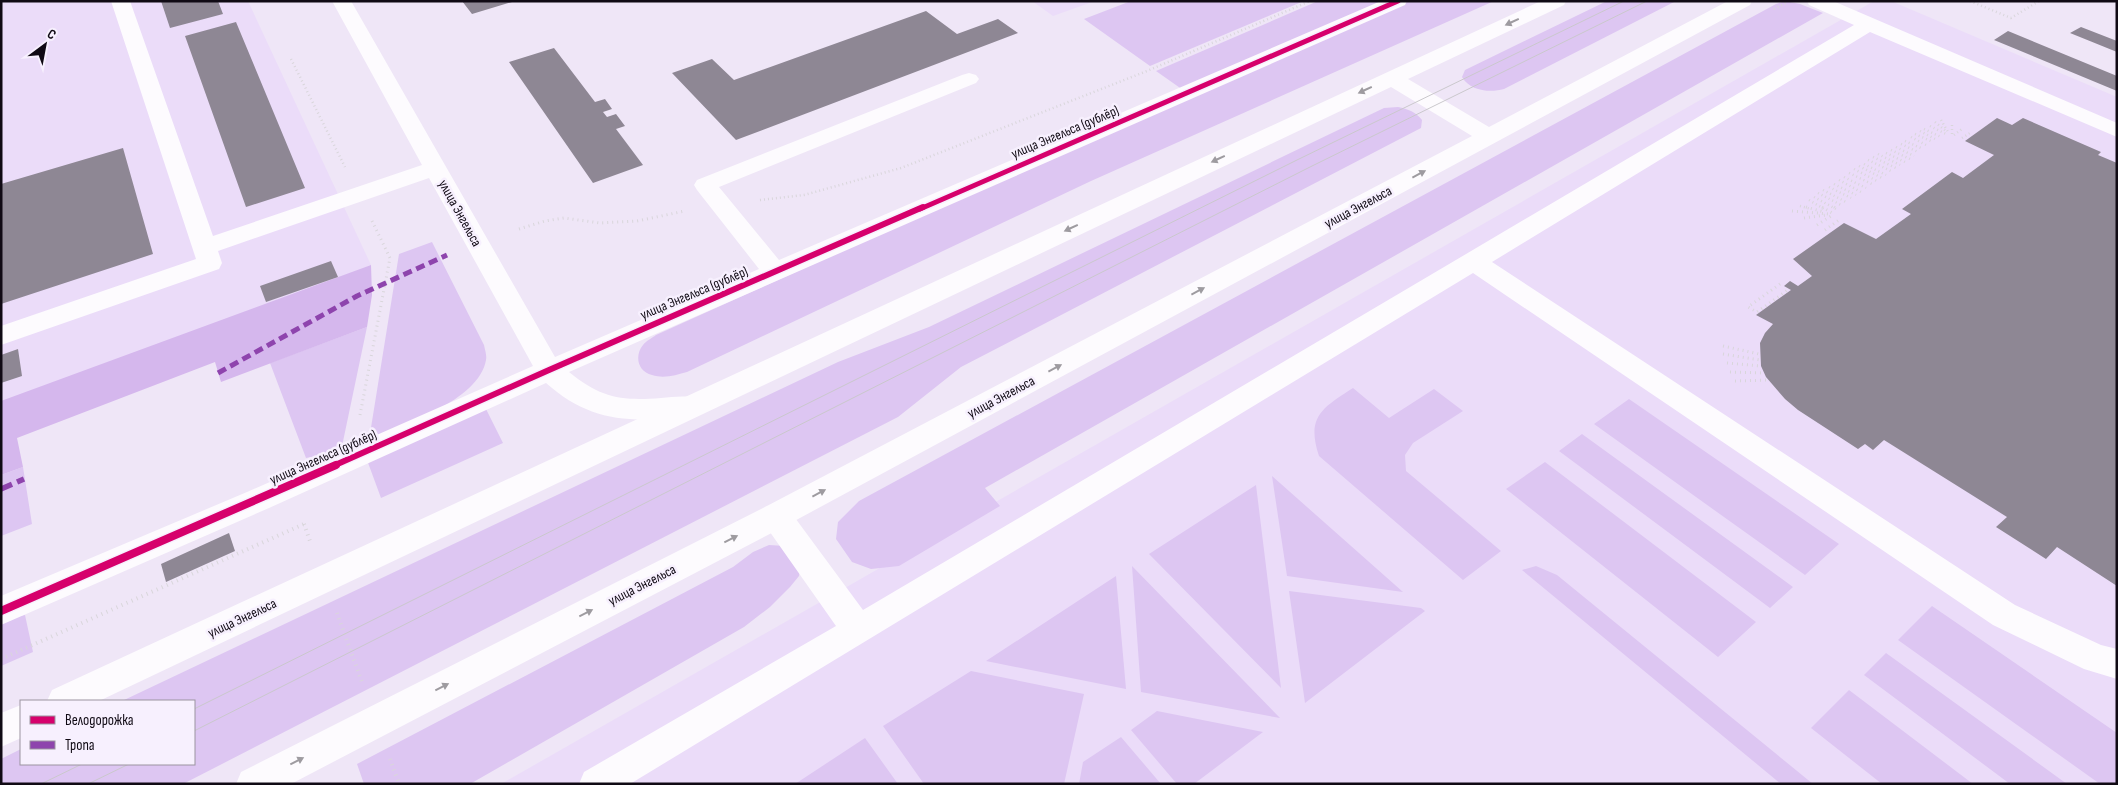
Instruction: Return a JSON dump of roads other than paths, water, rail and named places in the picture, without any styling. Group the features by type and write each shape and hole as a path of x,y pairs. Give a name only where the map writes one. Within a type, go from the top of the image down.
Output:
{"main road":[{"path":"1,336 210,263 120,1"},
{"name":"улица Энгельса","path":"342,1 548,370 571,389 599,404 637,410 690,406"},
{"name":"улица Энгельса (дублёр)","path":"1,611 290,486 548,370 1398,1"},
{"name":"улица Энгельса","path":"66,700 1557,1"},
{"name":"улица Энгельса","path":"254,784 776,516 1743,1"},
{"path":"1816,1 2117,132"},
{"path":"597,784 858,630 1869,24"},
{"path":"1391,78 1490,137"},
{"path":"775,272 705,185 969,79"},
{"path":"205,247 435,168"},
{"path":"1473,261 2004,615 2096,658 2117,664"},
{"path":"776,516 858,630"},
{"path":"1,731 20,722"}],"tram line":[{"path":"195,709 1299,159 1624,1"},
{"path":"195,730 1310,167 1647,1"},
{"path":"41,784 80,765"},
{"path":"88,784 127,765"}]}
